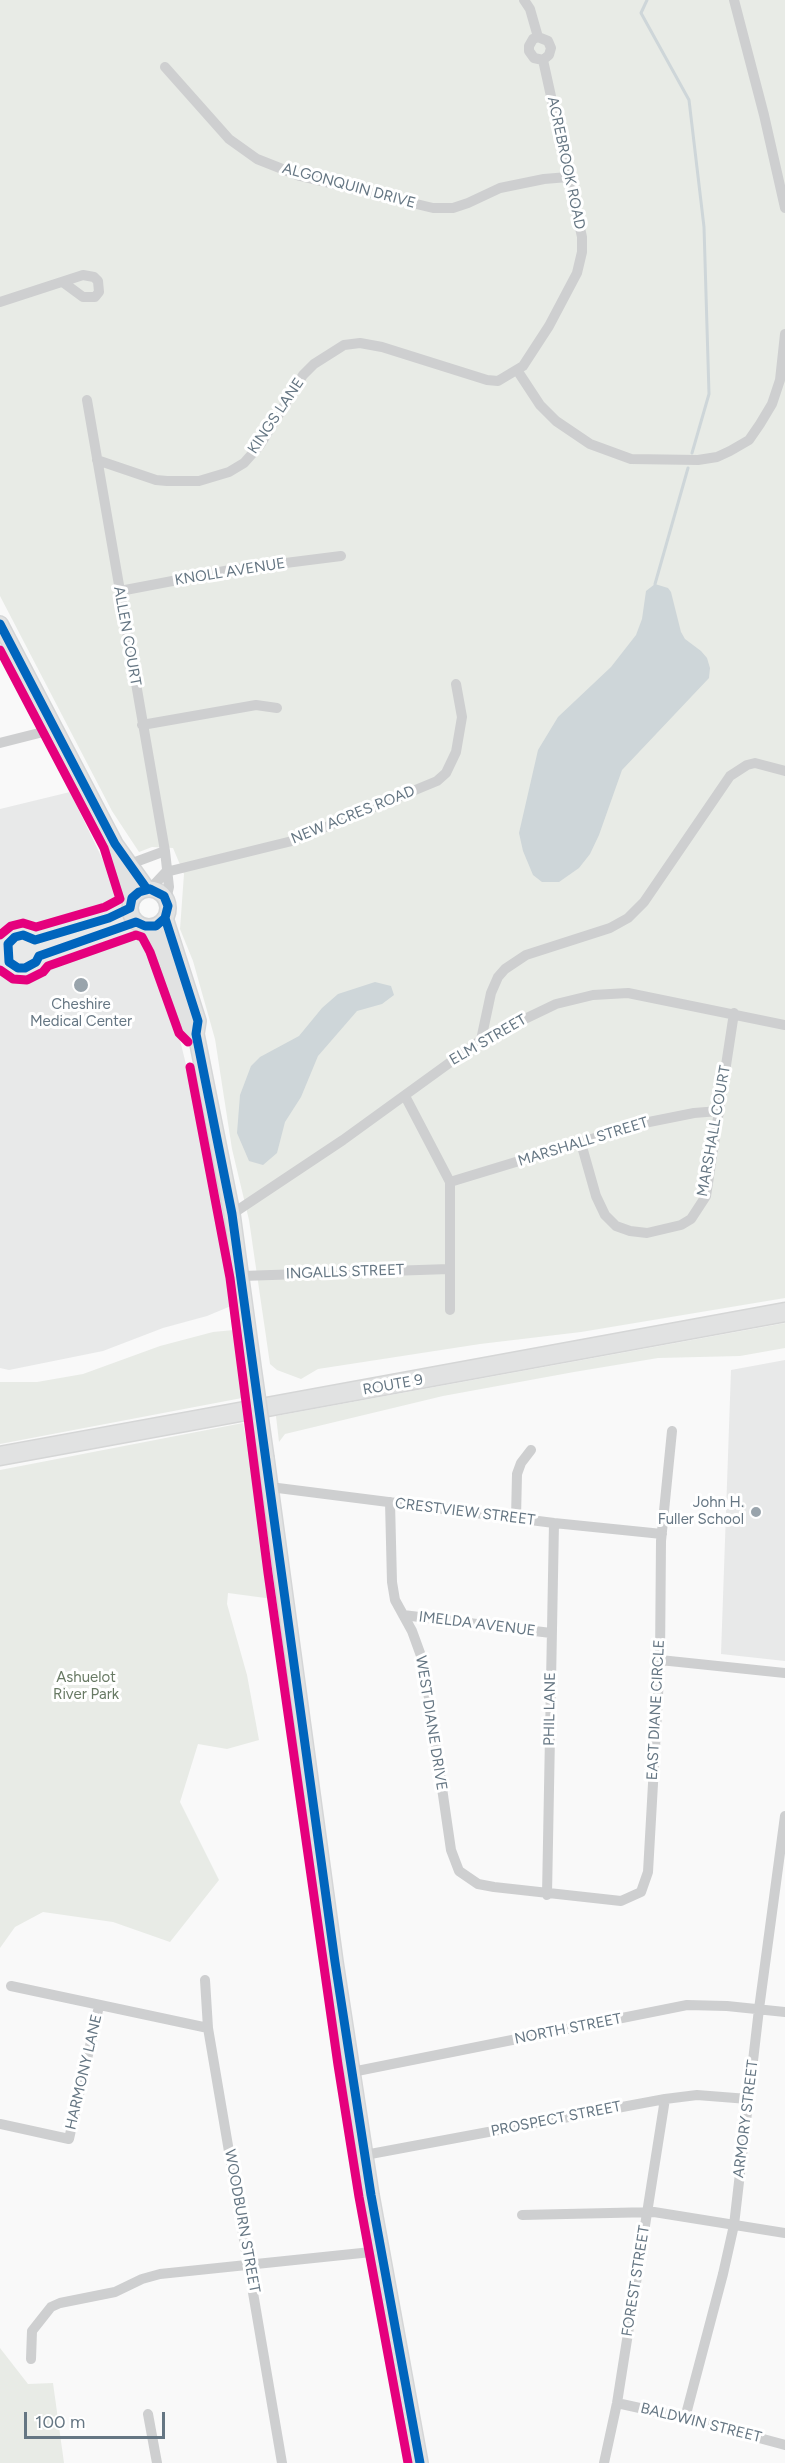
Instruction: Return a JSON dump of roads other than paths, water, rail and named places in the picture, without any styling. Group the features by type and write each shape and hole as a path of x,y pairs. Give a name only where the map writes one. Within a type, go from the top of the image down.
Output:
{"highway":[{"name":"ROUTE 9","path":"0,1456 785,1312"}],"main road":[{"path":"0,624 115,844 149,889"},
{"path":"115,844 132,898 130,908 133,918 140,925 150,927 165,918"},
{"path":"132,898 139,892 149,889 160,892 166,900 168,906 165,918 198,1021 196,1034 242,1276 335,1962 381,2251 420,2463"},
{"path":"150,927 161,947 190,1028 196,1034"}],"street":[{"name":"ACREBROOK ROAD","path":"517,370 523,366 549,326 577,273 582,252 582,237 543,60 534,58 530,51 529,46 533,39 538,37 530,9 524,0"},
{"path":"734,0 785,208"},
{"path":"538,37 548,41 551,48 549,55 543,60"},
{"name":"ALGONQUIN DRIVE","path":"165,67 229,139 257,159 300,176 434,208 453,208 500,188 544,179 568,177"},
{"path":"0,302 64,283"},
{"path":"517,370 540,405 556,421 590,444 631,459 698,460 717,457 749,440 772,404 780,380 785,334"},
{"name":"KINGS LANE","path":"97,460 156,480 199,481 229,472 244,463 260,445 303,375 314,364 344,345 360,343 382,347 487,380 498,381 517,370"},
{"name":"ALLEN COURT","path":"87,400 165,851 169,887 166,900"},
{"name":"KNOLL AVENUE","path":"120,591 230,570 341,556"},
{"name":"NEW ACRES ROAD","path":"166,872 292,841 437,781 446,773 456,752 462,717 456,684"},
{"path":"142,724 256,705 277,708"},
{"path":"0,743 54,729"},
{"path":"482,1040 491,993 498,977 505,969 526,956 610,928 628,918 644,902 730,776 747,765 755,763 785,771"},
{"path":"130,864 165,851"},
{"path":"149,889 166,872"},
{"name":"ELM STREET","path":"232,1214 295,1173 482,1040 556,1004 593,995 614,993 644,995 785,1025"},
{"name":"MARSHALL COURT","path":"581,1143 596,1196 605,1215 616,1226 647,1233 681,1225 691,1219 706,1196 734,1013"},
{"path":"405,1096 450,1182 450,1310"},
{"name":"MARSHALL STREET","path":"450,1182 644,1123 694,1113 719,1111"},
{"name":"INGALLS STREET","path":"242,1276 449,1269"},
{"name":"EAST DIANE CIRCLE","path":"547,1894 621,1901 641,1892 645,1884 648,1872 660,1660 662,1534 672,1431"},
{"path":"516,1518 517,1474 520,1463 531,1450"},
{"name":"CRESTVIEW STREET","path":"270,1487 554,1523 662,1534"},
{"name":"WEST DIANE DRIVE","path":"390,1503 392,1582 395,1600 418,1646 424,1664 454,1862 459,1871 478,1884 547,1894"},
{"name":"PHIL LANE","path":"547,1894 554,1523"},
{"name":"IMELDA AVENUE","path":"403,1615 551,1633"},
{"path":"660,1660 785,1673"},
{"name":"ARMORY STREET","path":"685,2418 734,2225 759,2009 785,1816"},
{"name":"WOODBURN STREET","path":"205,1980 208,2028 282,2463"},
{"path":"11,1986 208,2028"},
{"name":"NORTH STREET","path":"352,2072 687,2005 718,2005 785,2012"},
{"name":"HARMONY LANE","path":"0,2124 69,2139 99,2006"},
{"name":"PROSPECT STREET","path":"365,2155 665,2099 698,2095 748,2099"},
{"name":"FOREST STREET","path":"604,2463 616,2403 665,2099"},
{"path":"522,2215 648,2212 785,2233"},
{"path":"31,2359 32,2331 51,2307 60,2303 115,2292 142,2279 160,2274 381,2251"},
{"name":"BALDWIN STREET","path":"616,2403 685,2418 785,2445"},
{"path":"148,2414 157,2463"}],"waterway":[{"path":"647,0 641,13 689,100 704,227 709,394 692,453"},
{"path":"655,584 688,468"}],"place":[{"name":"Cheshire Medical Center","path":"81,985"},
{"name":"John H. Fuller School","path":"756,1512"}],"park label":[{"name":"Ashuelot River Park","path":"86,1686"}]}
